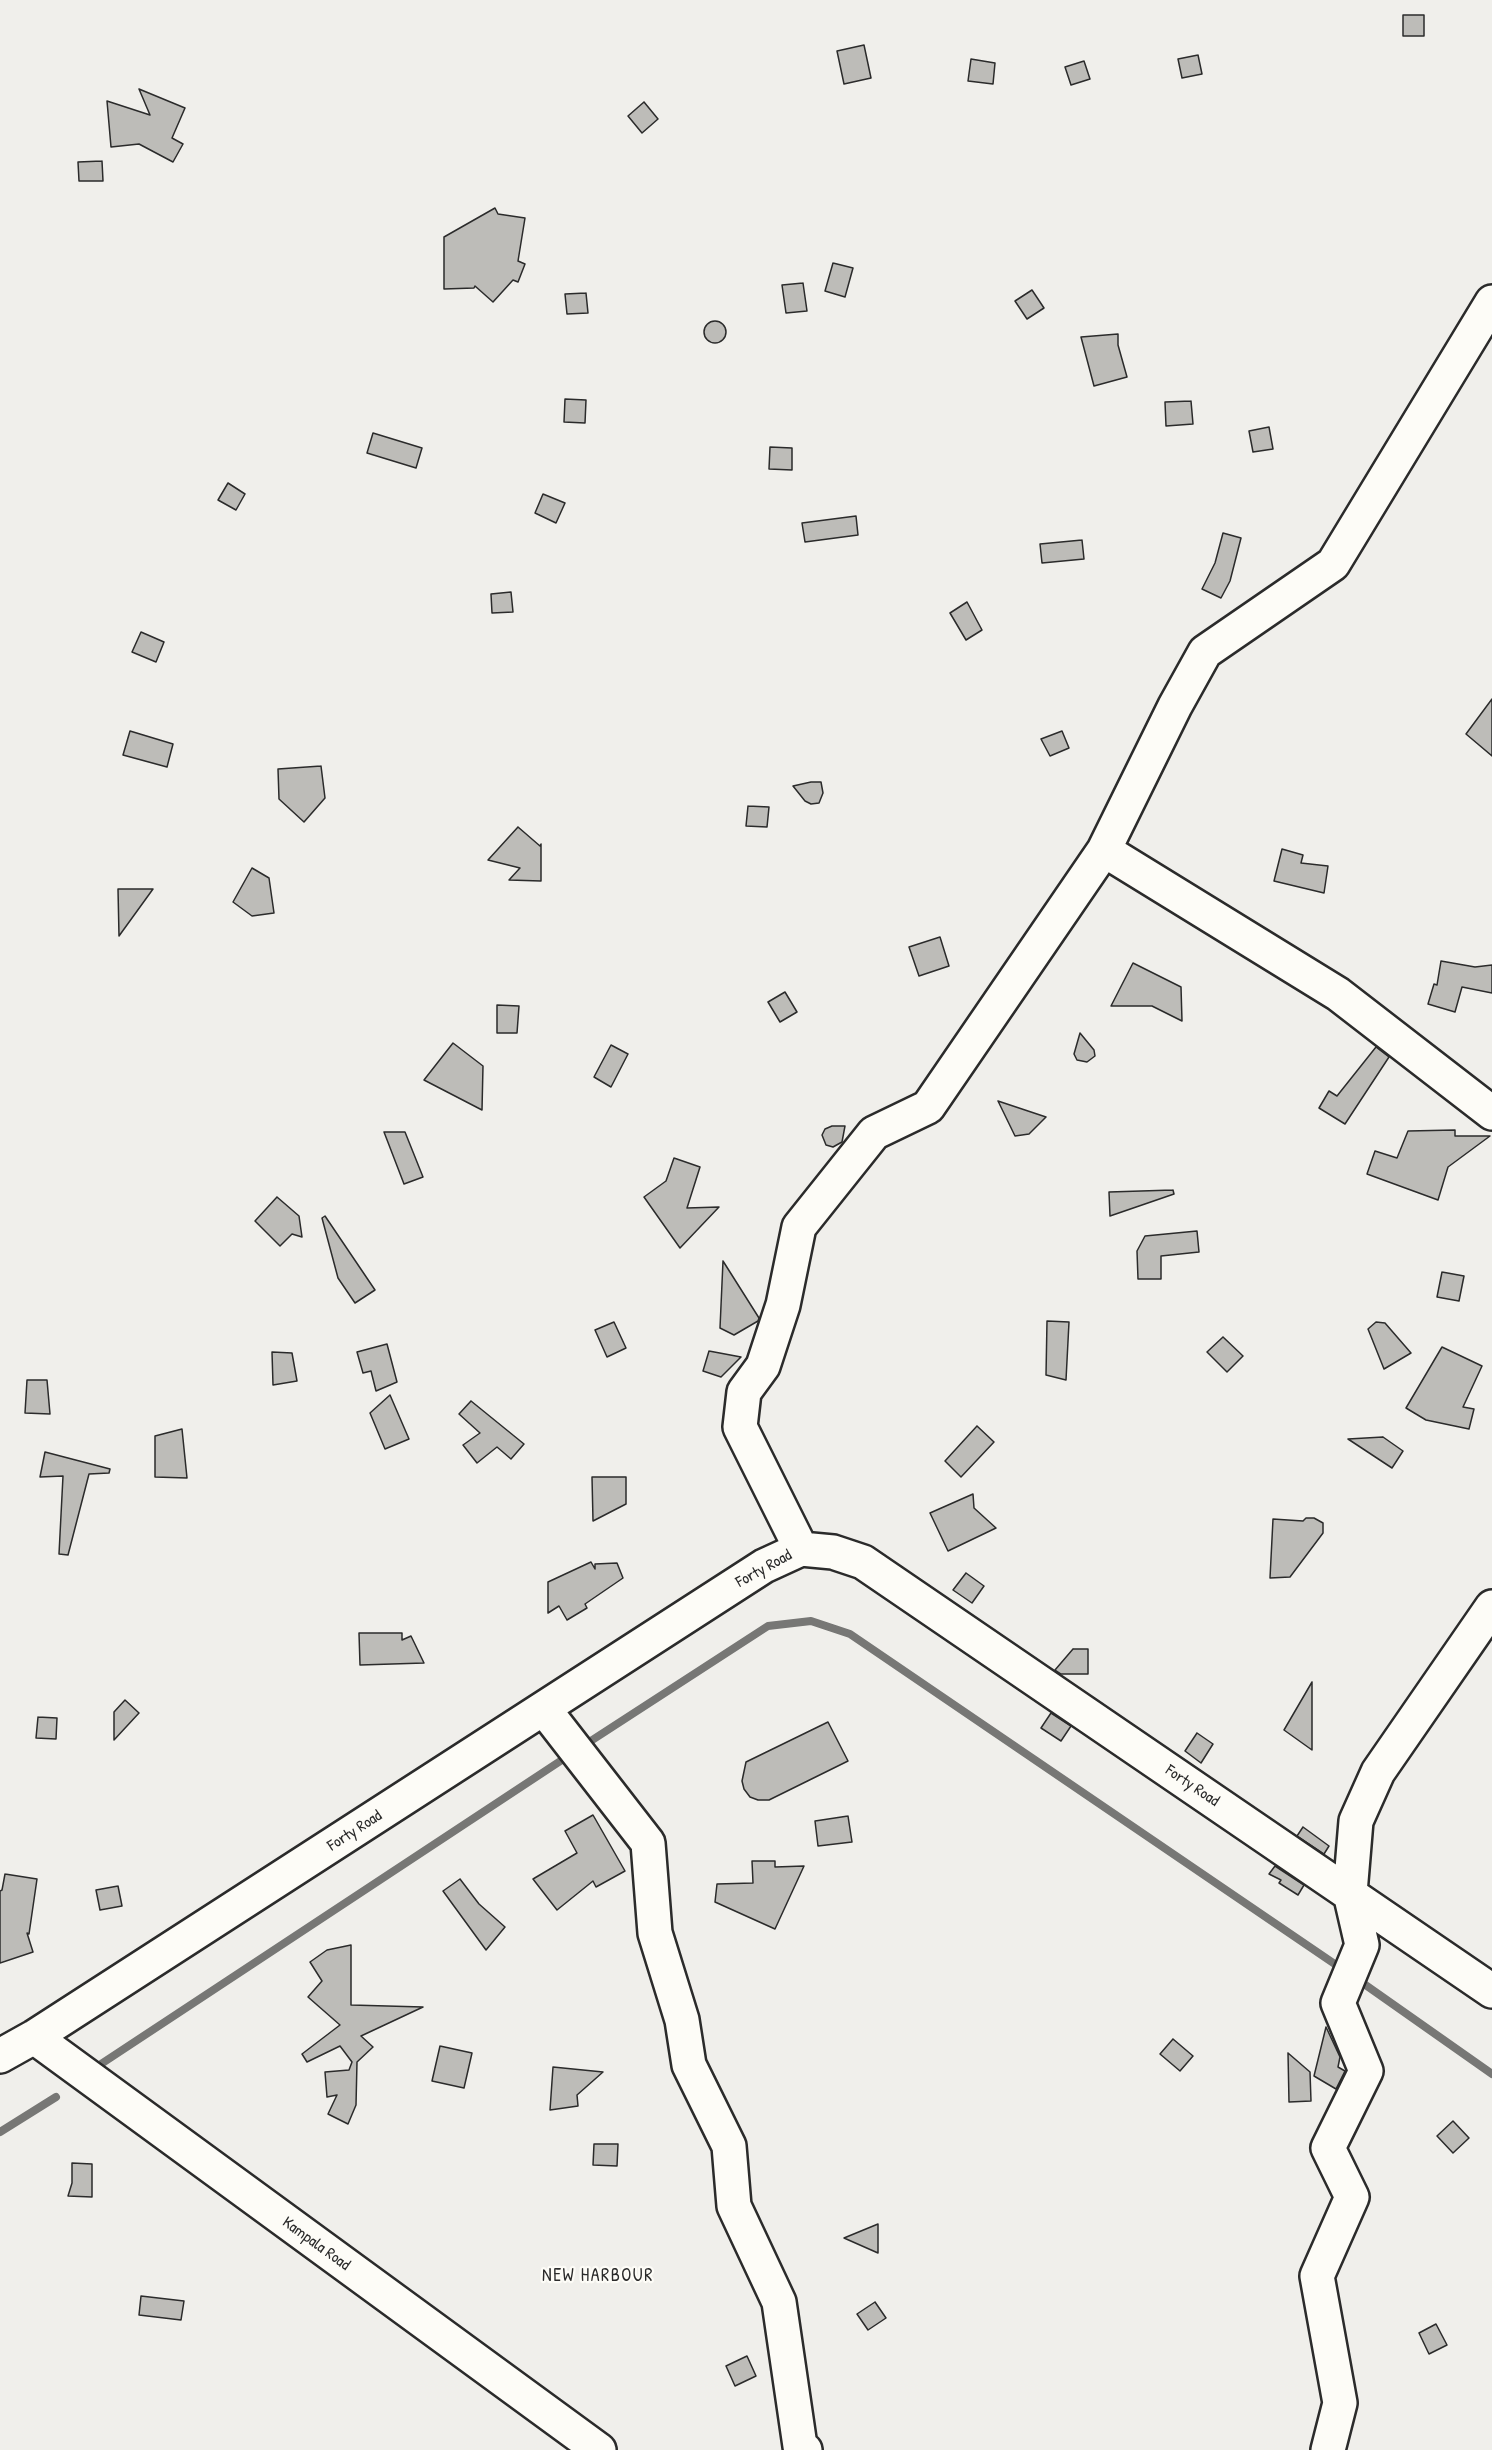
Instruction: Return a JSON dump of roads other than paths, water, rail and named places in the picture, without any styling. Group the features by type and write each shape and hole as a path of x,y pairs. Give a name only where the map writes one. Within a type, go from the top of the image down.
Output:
{"street":[{"path":"801,1549 740,1427 744,1392 763,1365 783,1305 799,1227 874,1133 928,1107 1104,850 1175,706 1205,652 1333,564 1492,302"},
{"path":"1104,850 1338,994 1492,1113"},
{"name":"Forty Road","path":"0,2056 34,2037 764,1566 801,1549 833,1552 863,1562 1492,1991"},
{"path":"1328,2450 1340,2403 1317,2276 1352,2198 1328,2148 1366,2071 1338,2003 1362,1945 1350,1893 1356,1821 1378,1772 1492,1607"},
{"path":"544,1709 648,1843 655,1933 682,2020 688,2065 729,2146 734,2206 779,2302 800,2446 806,2450"},
{"name":"Kampala Road","path":"34,2037 599,2450"}],"waterway":[{"path":"583,1746 768,1626 811,1621 850,1634 1345,1971"},
{"path":"101,2064 571,1754"},
{"path":"1357,1979 1492,2074"},
{"path":"0,2132 56,2097"}],"district":[{"name":"NEW HARBOUR","path":"598,2276"}]}
